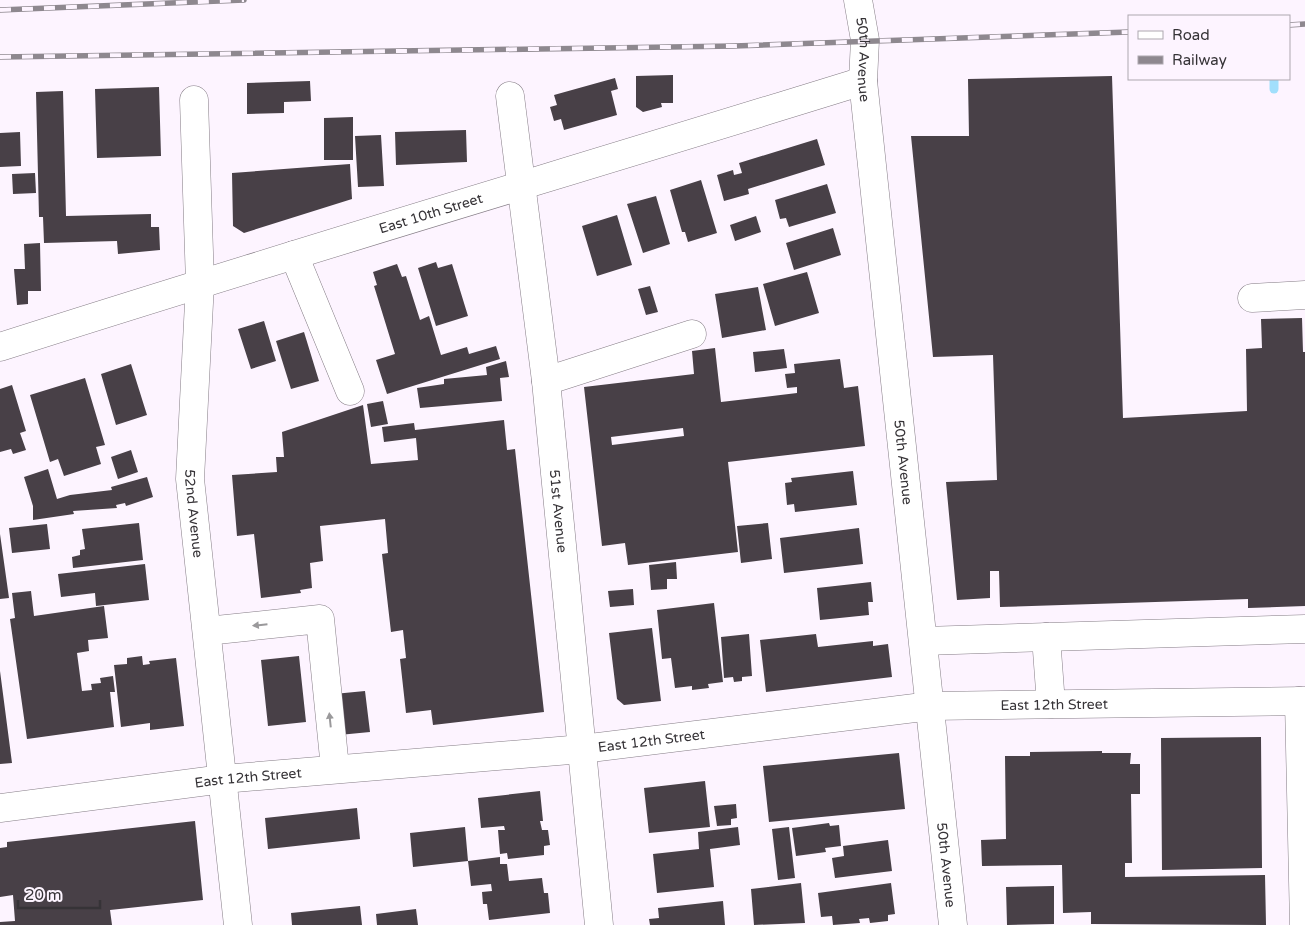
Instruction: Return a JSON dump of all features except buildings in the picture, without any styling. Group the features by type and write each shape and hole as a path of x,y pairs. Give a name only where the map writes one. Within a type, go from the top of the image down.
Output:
{"street":[{"name":"50th Avenue","path":"858,0 865,40 863,80 953,925"},
{"name":"East 10th Street","path":"0,347 200,283 520,188 863,80"},
{"name":"51st Avenue","path":"510,96 520,188 546,381 599,925"},
{"name":"52nd Avenue","path":"194,100 200,283 190,479 238,925"},
{"path":"294,255 350,391"},
{"path":"1252,298 1305,295"},
{"path":"546,381 692,334"},
{"path":"207,631 320,619 335,768"},
{"path":"924,641 1305,628"},
{"path":"1046,637 1051,704"},
{"path":"1302,701 1304,925"},
{"name":"East 12th Street","path":"0,808 223,779 335,768 582,749 931,706 1302,701"}],"waterway":[{"path":"1274,80 1274,89"}],"railway":[{"path":"0,10 244,0"},
{"path":"1290,25 1305,24"},
{"path":"0,57 734,46 1128,32"}]}
